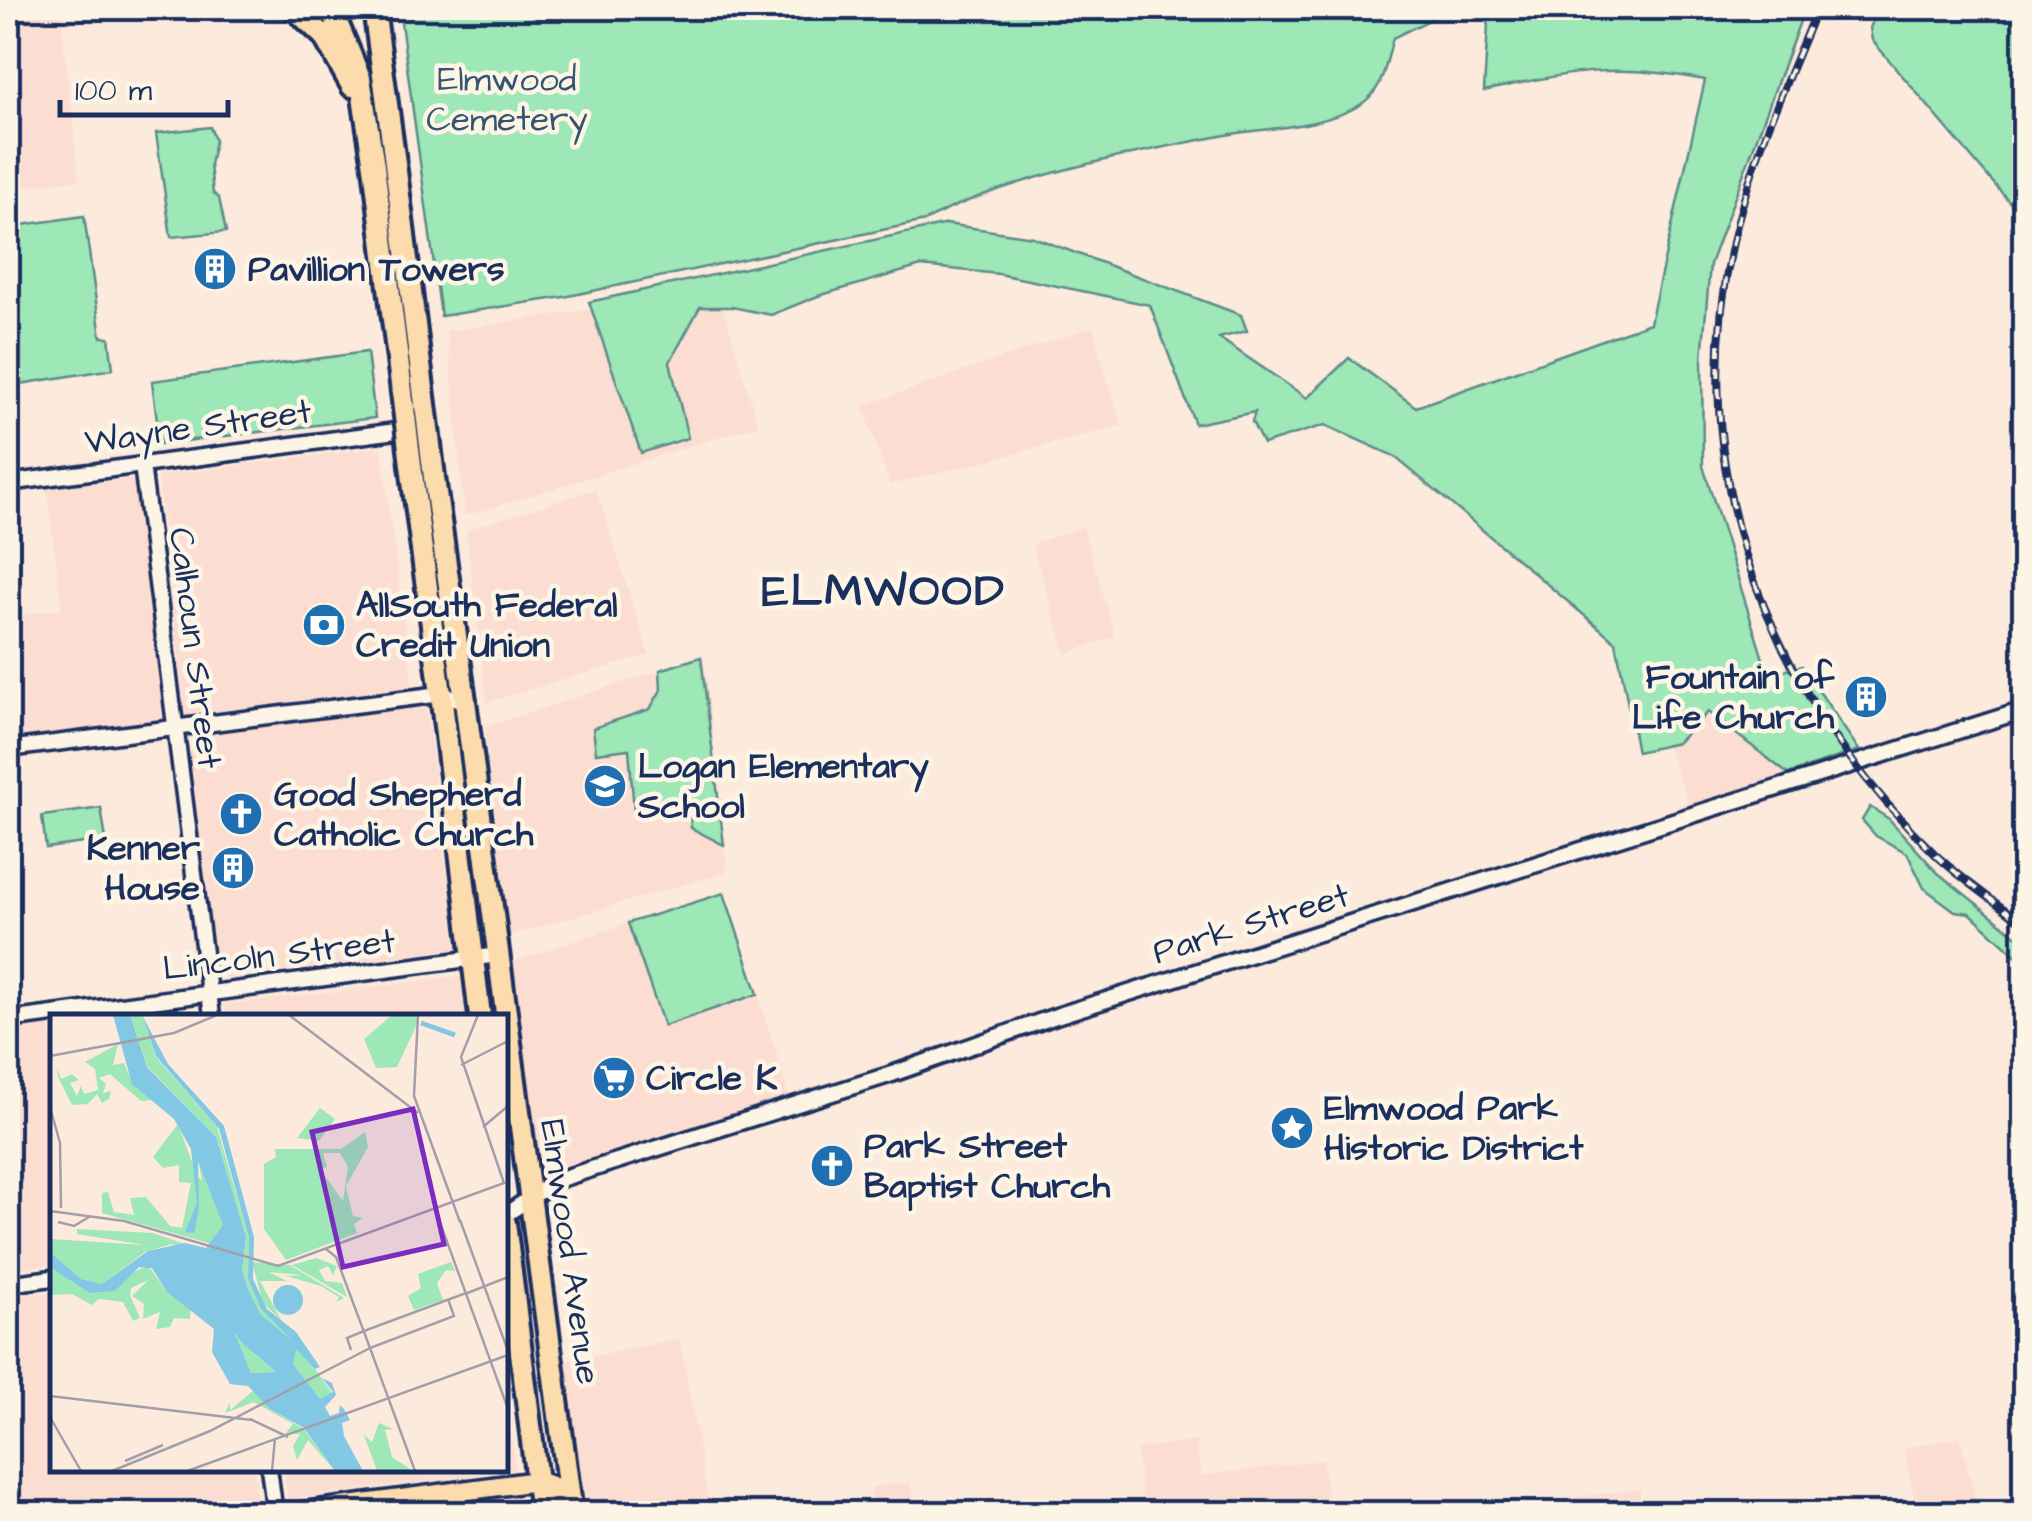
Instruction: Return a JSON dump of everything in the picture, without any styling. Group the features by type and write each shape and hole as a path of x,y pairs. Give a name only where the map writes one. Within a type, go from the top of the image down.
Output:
{"highway":[{"path":"294,8 335,52 384,164"},
{"path":"331,8 360,78 368,130"},
{"path":"363,8 384,90"},
{"path":"374,8 384,90 384,164 425,487 441,694 480,1014"},
{"name":"Elmwood Avenue","path":"425,487 464,701 506,1014"},
{"name":"Elmwood Avenue","path":"508,1030 572,1514"},
{"name":"Elmwood Avenue","path":"508,1244 540,1511"}],"main road":[{"path":"288,1514 536,1481 569,1492"},
{"path":"504,1514 540,1511 569,1492"}],"street":[{"name":"Wayne Street","path":"8,483 396,431"},
{"name":"Calhoun Street","path":"142,466 212,1014"},
{"path":"8,749 441,694 464,701"},
{"name":"Park Street","path":"508,1216 530,1195 557,1180 882,1077 1056,1016 2024,710"},
{"name":"Lincoln Street","path":"54,1014 498,955"},
{"name":"Lincoln Street","path":"8,1020 50,1015"},
{"path":"8,1284 50,1278"},
{"path":"269,1471 275,1514"}],"shaded area":[{"path":"8,8 60,8 79,179 8,189"},
{"path":"718,291 758,425 465,516 447,331"},
{"path":"1092,327 1122,426 890,485 863,406"},
{"path":"381,447 413,687 185,717 158,476"},
{"path":"136,479 163,723 8,740 8,617 62,609 47,488"},
{"path":"596,489 649,655 487,702 466,530"},
{"path":"1083,527 1115,636 1066,654 1032,544"},
{"name":"Logan Elementary School","path":"704,656 727,872 508,936 485,727"},
{"path":"426,707 457,949 225,978 215,965 188,756 202,733"},
{"path":"1708,712 1788,774 1690,807 1666,745 1677,743"},
{"path":"628,923 664,1026 758,994 789,1095 539,1174 512,962"},
{"path":"462,976 468,1014 226,1014 225,1005"},
{"path":"50,1021 50,1264 8,1269 8,1028"},
{"path":"50,1292 50,1471 254,1471 257,1504 180,1514 18,1513 8,1424 8,1297"},
{"path":"680,1339 710,1513 582,1513 562,1362"},
{"path":"508,1407 515,1470 508,1471"},
{"path":"1960,1437 1979,1513 1917,1513 1904,1448"},
{"path":"1196,1441 1201,1476 1323,1460 1329,1513 1144,1513 1137,1449"},
{"path":"284,1471 507,1471 288,1499"},
{"path":"910,1482 915,1513 875,1513 871,1487"},
{"path":"1640,1489 1640,1513 1467,1513 1467,1511"}],"green space":[{"name":"Elmwood Cemetery","path":"399,8 1454,8 1393,38 1375,91 1360,105 1330,118 1226,135 1071,168 992,192 925,221 564,297 441,316"},
{"path":"1489,8 1805,8 1710,264 1702,359 1703,466 1768,675 1802,666 1859,750 1788,774 1708,712 1677,743 1637,752 1616,642 1394,456 1325,425 1263,444 1252,422 1255,412 1195,424 1150,305 999,274 921,266 818,296 771,315 732,307 700,307 670,362 688,438 641,453 589,302 947,224 1033,237 1241,315 1247,331 1219,338 1307,398 1349,358 1416,407 1650,323 1705,80 1646,72 1594,72 1484,91"},
{"path":"1878,8 2024,8 2024,219 1872,40 1870,28"},
{"path":"210,127 215,140 210,165 213,193 219,198 226,232 171,237 156,133"},
{"path":"84,216 101,337 109,337 113,369 8,386 8,227"},
{"path":"367,352 375,418 160,444 152,381"},
{"path":"701,657 724,845 691,828 689,797 662,799 660,807 634,811 629,749 596,753 593,728 650,709 661,690 660,670"},
{"path":"1870,807 1889,819 1938,873 2024,941 2024,963 1970,913 1955,911 1924,888 1907,853 1876,836 1862,820"},
{"path":"101,808 106,840 46,848 42,816"},
{"path":"724,893 758,994 664,1026 628,923"}],"railway":[{"path":"1817,8 1752,174 1724,290 1718,380 1726,468 1745,553 1776,634 1819,712 1872,786 1935,854 2024,924"}],"place":[{"name":"Pavillion Towers","path":"215,269"},
{"name":"AllSouth Federal Credit Union","path":"324,625"},
{"name":"Fountain of Life Church","path":"1866,697"},
{"name":"Logan Elementary School","path":"605,786"},
{"name":"Good Shepherd Catholic Church","path":"241,814"},
{"name":"Kenner House","path":"233,868"},
{"name":"Circle K","path":"614,1078"},
{"name":"Elmwood Park Historic District","path":"1292,1128"},
{"name":"Park Street Baptist Church","path":"832,1166"}],"district":[{"name":"ELMWOOD","path":"884,592"}]}
